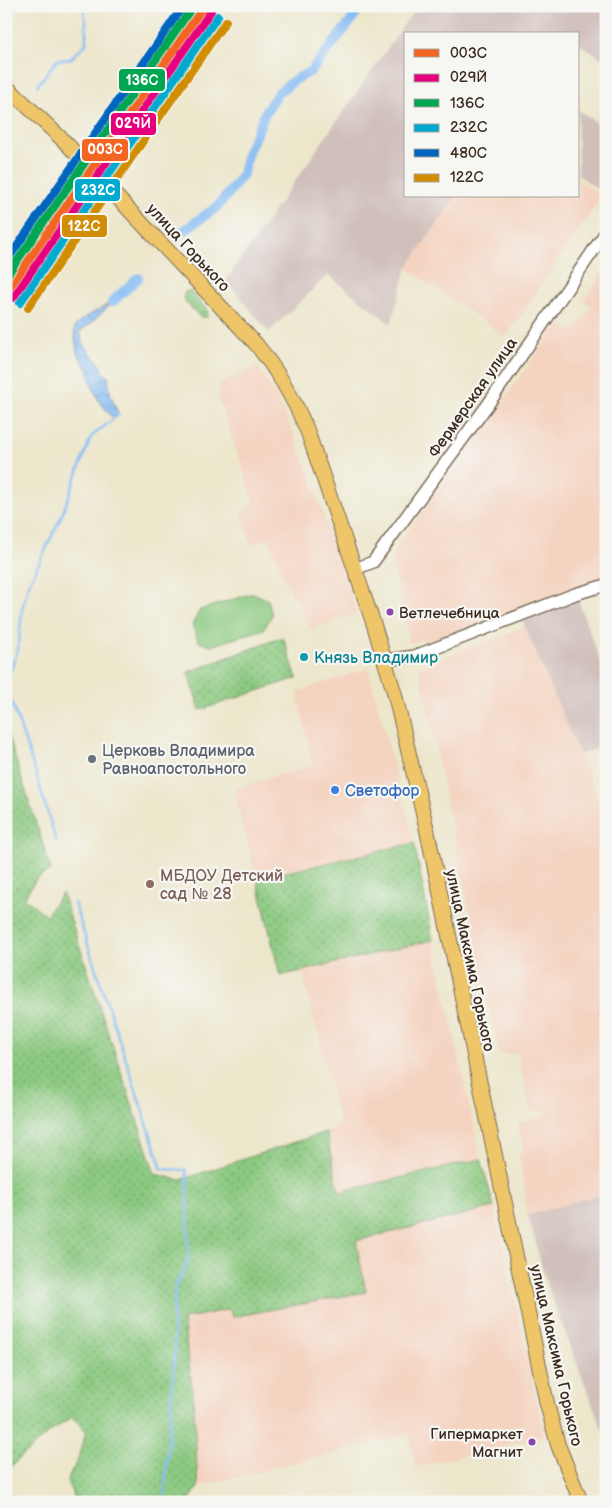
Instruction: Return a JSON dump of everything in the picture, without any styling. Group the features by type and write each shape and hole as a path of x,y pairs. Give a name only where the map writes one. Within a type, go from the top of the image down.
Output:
{"main road":[{"path":"6,86 25,103"},
{"path":"6,93 25,103"},
{"name":"улица Горького","path":"25,103 64,141 256,344 283,380 307,430"},
{"name":"улица Максима Горького","path":"307,430 386,660 425,824 547,1404 558,1445 581,1502"}],"street":[{"name":"Фермерская улица","path":"355,569 373,562 488,403 606,232"},
{"path":"386,660 415,656 575,594 606,584"}],"shaded area":[{"path":"417,6 606,6 606,61 580,44 580,32 404,32 404,198 455,198 407,268 391,324 328,275 269,332 226,280"},
{"path":"580,111 606,129 606,184 601,191 580,176"},
{"path":"580,181 602,196 506,337 407,268 455,198 580,198"},
{"path":"606,268 606,580 425,644 422,640 410,643 392,562 398,545 559,323 574,332 592,307 584,301"},
{"path":"257,366 278,397 308,470 357,613 310,629 281,571 269,539 251,544 241,515 254,501 218,398 221,384"},
{"path":"578,600 606,678 606,745 580,755 522,620"},
{"path":"526,626 606,817 606,1193 528,1215 519,1153 524,1152 518,1123 546,1116 545,1110 531,1112 517,1053 499,1055 419,668"},
{"path":"368,668 414,843 257,879 233,789 313,765 297,692"},
{"path":"433,940 481,1159 339,1192 326,1132 340,1126 302,970"},
{"path":"606,1193 606,1440 546,1282 528,1215"},
{"path":"494,1207 545,1436 415,1467 409,1434 198,1487 193,1395 183,1319 230,1309 232,1317 365,1292 355,1241"}],"green space":[{"path":"190,291 208,311 207,317 200,317 183,299 185,292"},
{"path":"253,593 268,600 272,615 264,629 211,646 199,642 192,625 200,610"},
{"path":"283,637 297,678 200,710 188,672"},
{"path":"6,729 51,870 37,878 24,898 46,915 62,893 155,1174 180,1180 326,1132 339,1192 481,1159 494,1207 356,1241 366,1292 232,1317 230,1309 183,1319 193,1395 198,1487 188,1502 76,1502 67,1481 80,1455 86,1431 72,1417 47,1434 9,1468 6,1466"},
{"path":"414,843 433,940 280,976 257,879"}],"water":[{"path":"112,302 93,322 80,331 85,347 98,362 103,373 108,376 110,393 119,416 111,416 99,401 92,386 88,370 77,352 74,330 81,320"}],"waterway":[{"path":"37,86 57,60 70,59 86,44 86,22 83,6"},
{"path":"179,234 217,207 228,194 243,174 248,152 266,111 278,93 293,81 311,71 351,21 360,6"},
{"path":"6,128 13,119"},
{"path":"112,302 138,278"},
{"path":"6,682 18,650 22,610 28,586 61,517 91,437 118,415"},
{"path":"6,685 56,841"},
{"path":"74,903 162,1169 186,1170 188,1187 188,1259 183,1273 175,1286 173,1315 175,1348 164,1502"}],"transit line":[{"name":"480С","path":"6,262 183,6"},
{"name":"136С","path":"6,277 193,6"},
{"name":"003С","path":"6,293 204,6"},
{"name":"029Й","path":"13,298 211,11"},
{"name":"232C","path":"20,303 218,16"},
{"name":"122С","path":"28,308 226,21"}],"place":[{"name":"Ветлечебница","path":"390,612"},
{"name":"Князь Владимир","path":"304,657"},
{"name":"Церковь Владимира Равноапостольного","path":"92,759"},
{"name":"Светофор","path":"335,790"},
{"name":"МБДОУ Детский сад № 28","path":"150,884"},
{"name":"Гипермаркет Магнит","path":"532,1442"}]}
